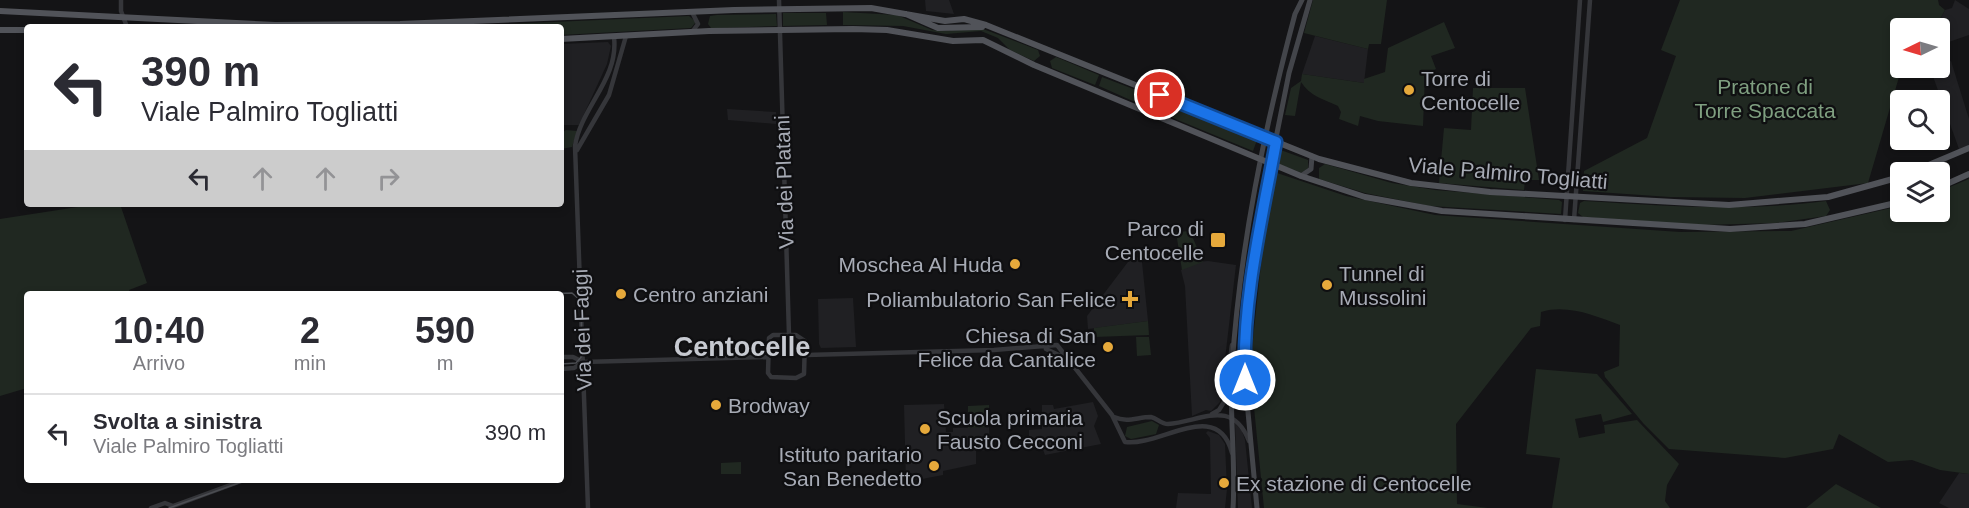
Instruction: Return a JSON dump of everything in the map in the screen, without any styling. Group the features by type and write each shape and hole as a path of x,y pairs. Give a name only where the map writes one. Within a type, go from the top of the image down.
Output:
{"main road":[{"path":"1233,508 1232,419 1235,337 1252,196 1295,12 1302,0"},
{"path":"1257,508 1245,367 1251,290 1289,73 1310,0"},
{"name":"Viale Palmiro Togliatti","path":"440,24 692,12 871,8 945,21 970,21 986,25 1312,156 1411,183 1575,198 1714,205 1767,204 1828,197 1890,180"},
{"name":"Viale Palmiro Togliatti","path":"0,12 122,16 222,24"},
{"name":"Viale Palmiro Togliatti","path":"902,12 941,24 965,22 986,25"},
{"name":"Viale Palmiro Togliatti","path":"902,12 936,28 967,26 994,28"},
{"name":"Viale Palmiro Togliatti","path":"564,39 692,32 873,29 943,39 982,36 1016,57 1301,176 1359,195 1423,209 1703,228 1771,228 1805,224 1890,204"},
{"path":"0,30 24,30"},
{"path":"1168,121 1168,109 1175,101"},
{"path":"1936,162 1969,148"},
{"path":"1301,176 1311,169 1312,156"},
{"path":"1950,183 1969,174"}],"street":[{"path":"122,0 122,16 125,24"},
{"name":"Via dei Platani","path":"779,0 789,335"},
{"path":"1565,219 1580,0"},
{"path":"1574,220 1590,0"},
{"path":"692,12 698,22 692,32"},
{"name":"Via dei Faggi","path":"588,508 576,152 579,132 609,72 614,53 614,36"},
{"path":"576,152 609,96 626,36"},
{"path":"798,335 804,339 806,355 805,372 796,378 771,377 768,357 770,337 798,335"},
{"path":"1208,416 1218,411 1224,402 1235,337"},
{"path":"806,355 1044,348 1057,345 1065,359 1112,415 1119,432 1127,442 1202,427 1217,429 1229,443 1234,467"},
{"path":"1044,348 1065,359"},
{"path":"564,357 573,357 584,362 768,357"},
{"path":"564,369 575,367 584,362"},
{"path":"1112,415 1124,420 1152,417 1167,424 1222,415 1232,419 1245,432 1253,451"},
{"path":"150,508 165,503 172,507 236,483"}],"shaded area":[{"path":"925,0 949,0 954,14 926,11"},
{"path":"1955,0 1969,9 1969,35 1950,42 1950,18 1941,18 1945,10 1952,8"},
{"path":"1315,36 1368,49 1364,83 1302,74"},
{"path":"608,42 611,46 607,64 579,125 564,125 564,44"},
{"path":"1950,61 1969,119 1969,145 1959,149 1950,124 1950,90 1938,90 1934,78 1950,78"},
{"path":"727,109 776,112 776,124 728,120"},
{"path":"1134,254 1142,262 1148,321 1088,329 1087,316"},
{"path":"1208,261 1236,265 1220,402 1211,411 1206,410 1192,416 1185,286 1181,270 1197,262"},
{"path":"853,298 856,347 821,348 818,299"},
{"path":"1093,402 1098,416 1094,426 1101,444 1045,455 1041,444 1029,447 1029,430 1042,429 1042,405 1053,405 1054,409"},
{"name":"Scuola primaria Fausto Cecconi","path":"944,404 946,432 953,432 953,428 989,427 990,450 976,451 976,464 943,471 943,475 906,482 904,405"},
{"path":"1235,423 1242,431 1245,440 1252,508 1238,508"},
{"path":"1208,431 1219,435 1225,444 1227,489 1225,508 1176,508 1178,493 1211,494 1210,438 1206,433"},
{"path":"1959,473 1969,474 1969,508 1949,508 1939,503"}],"green space":[{"path":"1313,0 1387,0 1381,44 1369,44 1368,49 1304,33"},
{"name":"Pratone di Torre Spaccata","path":"1680,0 1938,0 1939,5 1945,10 1941,18 1890,18 1890,78 1899,78 1895,90 1890,90 1890,108 1868,183 1745,198 1670,197 1583,191 1584,171 1647,138 1676,56 1661,50"},
{"path":"843,12 897,15 932,30 978,27 1038,50 1040,56 1034,61 1010,50 998,38 981,31 946,34 903,26 843,25"},
{"path":"783,13 826,13 827,25 783,26"},
{"path":"776,14 777,26 711,28 708,24 710,16"},
{"path":"689,16 696,22 691,28 564,35 564,24 507,24"},
{"path":"1444,22 1455,48 1431,56 1436,69 1425,74 1423,126 1378,121 1360,116 1358,126 1339,119 1341,112 1338,106 1313,94 1301,82 1295,116 1285,115 1291,88 1301,81 1302,74 1364,83 1364,79 1385,72 1388,48"},
{"path":"1056,57 1099,75 1095,85 1052,68 1050,61"},
{"path":"1102,77 1157,98 1159,106 1153,110 1099,86"},
{"path":"1473,88 1525,88 1539,180 1525,180 1524,190 1439,183 1444,128 1471,130"},
{"path":"1177,107 1257,140 1253,151 1173,118 1169,111"},
{"path":"564,131 577,131 572,147 564,148"},
{"path":"1278,149 1308,160 1308,168 1302,173 1276,163"},
{"path":"1325,164 1392,183 1435,190 1559,200 1562,202 1561,214 1430,206 1365,193 1319,179 1319,168"},
{"name":"Parco di Centocelle","path":"1277,173 1346,196 1435,215 1680,232 1791,231 1890,208 1890,222 1950,222 1950,187 1969,179 1969,474 1940,470 1912,460 1888,462 1839,434 1833,449 1785,458 1669,449 1643,423 1605,377 1604,372 1619,366 1620,325 1581,312 1561,309 1541,312 1540,326 1531,328 1456,424 1457,504 1488,508 1264,508 1250,367 1266,218"},
{"path":"1584,201 1735,207 1826,201 1830,210 1826,216 1776,223 1702,225 1583,217 1578,213 1580,203"},
{"path":"78,207 121,207 147,283 129,291 24,291 24,389 0,396 0,219"},
{"path":"1190,231 1203,262 1182,270 1176,232"},
{"path":"1148,321 1149,335 1094,337 1094,328"},
{"path":"1136,337 1149,337 1151,355 1137,356"},
{"path":"1536,369 1597,374 1632,414 1603,422 1601,414 1575,419 1579,438 1605,433 1604,425 1637,420 1679,464 1667,485 1665,501 1670,508 1552,508 1560,458 1526,454"},
{"path":"989,405 989,427 968,428 968,406"},
{"path":"1152,421 1159,425 1156,434 1131,439 1125,436 1127,427"},
{"path":"741,462 741,474 721,474 721,463"},
{"path":"1836,484 1881,508 1806,508"}],"tram line":[{"path":"564,293 572,293 581,301 582,356 576,363 564,364"},
{"path":"169,508 239,483"}],"place":[{"name":"Torre di Centocelle","path":"1409,90"},
{"name":"Parco di Centocelle","path":"1218,240"},
{"name":"Moschea Al Huda","path":"1015,264"},
{"name":"Tunnel di Mussolini","path":"1327,285"},
{"name":"Centro anziani","path":"621,294"},
{"name":"Poliambulatorio San Felice","path":"1130,299"},
{"name":"Chiesa di San Felice da Cantalice","path":"1108,347"},
{"name":"Brodway","path":"716,405"},
{"name":"Scuola primaria Fausto Cecconi","path":"925,429"},
{"name":"Istituto paritario San Benedetto","path":"934,466"},
{"name":"Ex stazione di Centocelle","path":"1224,483"}],"district":[{"name":"Centocelle","path":"742,347"}],"route":[{"path":"1160,95 1276,142 1251,290 1245,350 1245,380"}]}
